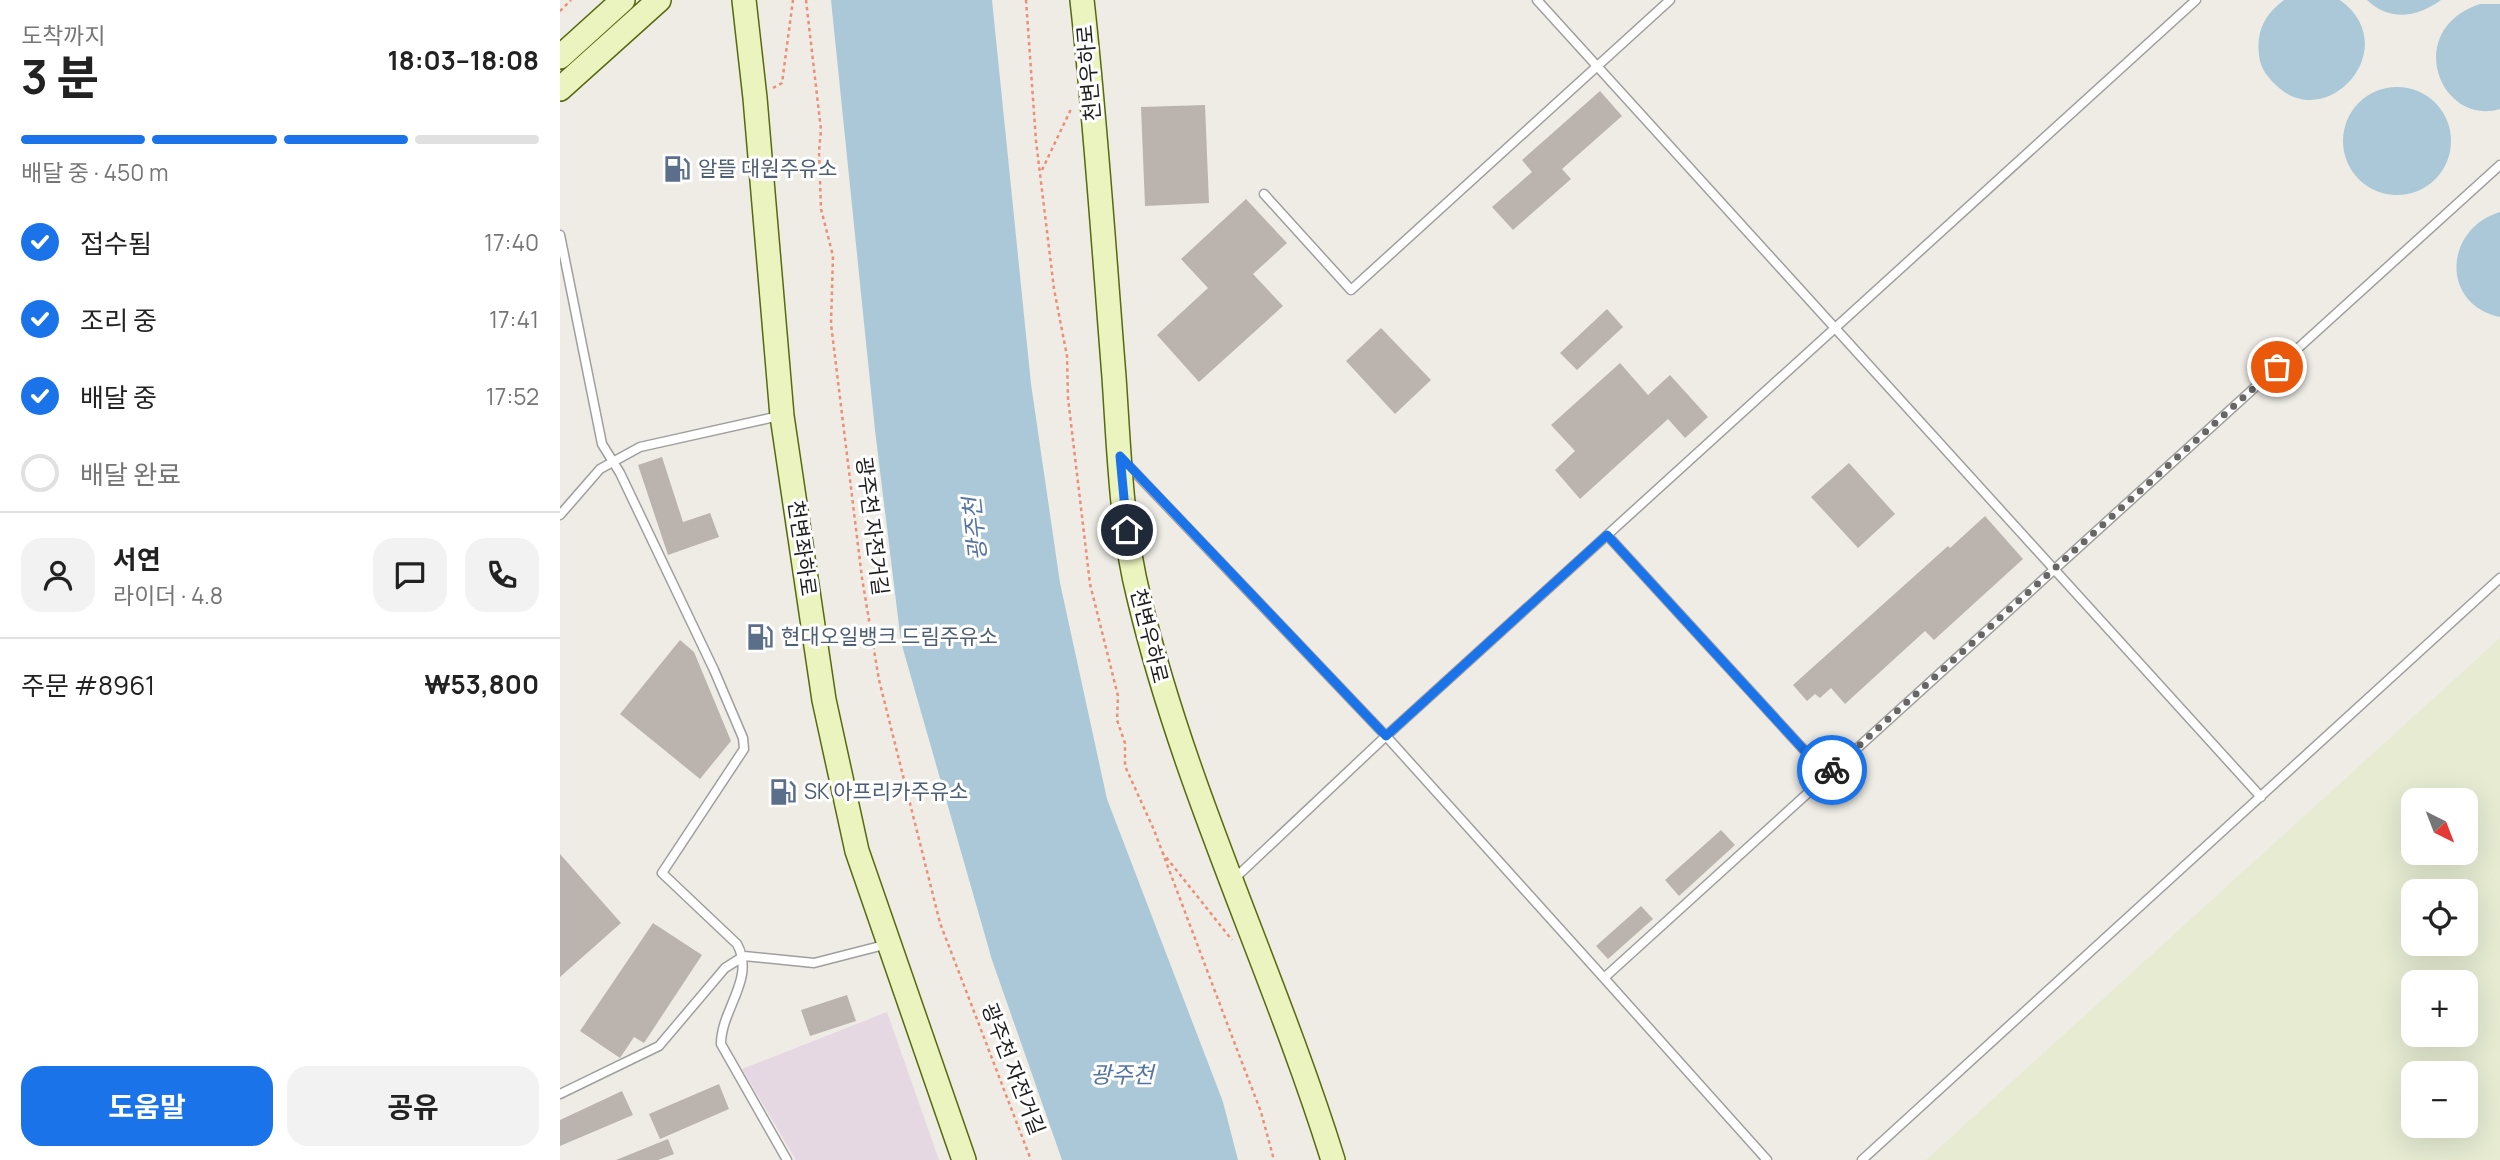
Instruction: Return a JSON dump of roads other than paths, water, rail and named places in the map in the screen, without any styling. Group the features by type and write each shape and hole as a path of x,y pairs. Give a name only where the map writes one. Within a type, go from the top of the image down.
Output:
{"street":[{"path":"560,57 623,0"},
{"path":"560,89 659,0"},
{"name":"천변좌하로","path":"744,0 782,416 824,700 857,851 964,1160"},
{"name":"천변우하로","path":"1082,0 1120,456 1138,594 1168,711 1231,882 1265,965 1333,1160"}],"lane":[{"path":"1537,0 2260,797"},
{"path":"1264,194 1351,290 1670,0"},
{"path":"1231,882 1386,736 2196,0"},
{"path":"1604,978 2500,165"},
{"path":"560,235 601,444 620,473 708,657 743,738 744,749 662,873 737,944 744,956 743,975 721,1033 721,1044 787,1160"},
{"path":"560,515 600,469 640,447 782,416"},
{"path":"1120,456 1386,736 1767,1160"},
{"path":"1607,535 1827,775"},
{"path":"1862,1160 2500,578"},
{"path":"560,1094 659,1046 725,968 744,956 814,963 889,944"}],"water":[{"name":"광주천","path":"831,0 992,0 1031,384 1060,583 1107,799 1223,1102 1238,1160 1062,1160 992,960 901,642 875,430"},
{"path":"2284,0 2340,0 2358,19 2365,40 2362,61 2352,79 2336,92 2318,99 2297,98 2277,86 2265,72 2259,55 2259,38 2267,17"},
{"path":"2367,0 2441,0 2423,10 2404,15 2385,12"},
{"path":"2480,4 2500,4 2500,109 2479,111 2461,104 2447,91 2438,73 2436,53 2442,34 2456,17"},
{"path":"2397,87 2418,91 2435,103 2447,120 2451,141 2447,162 2435,179 2418,191 2397,195 2376,191 2359,179 2347,162 2343,141 2347,120 2359,103 2376,91"},
{"path":"2500,212 2500,317 2480,309 2467,298 2459,283 2456,266 2460,249 2468,234 2481,221"}],"place":[{"name":"알뜰 대원주유소","path":"677,169"},
{"name":"현대오일뱅크 드림주유소","path":"760,637"},
{"name":"SK 아프리카주유소","path":"783,792"}]}
